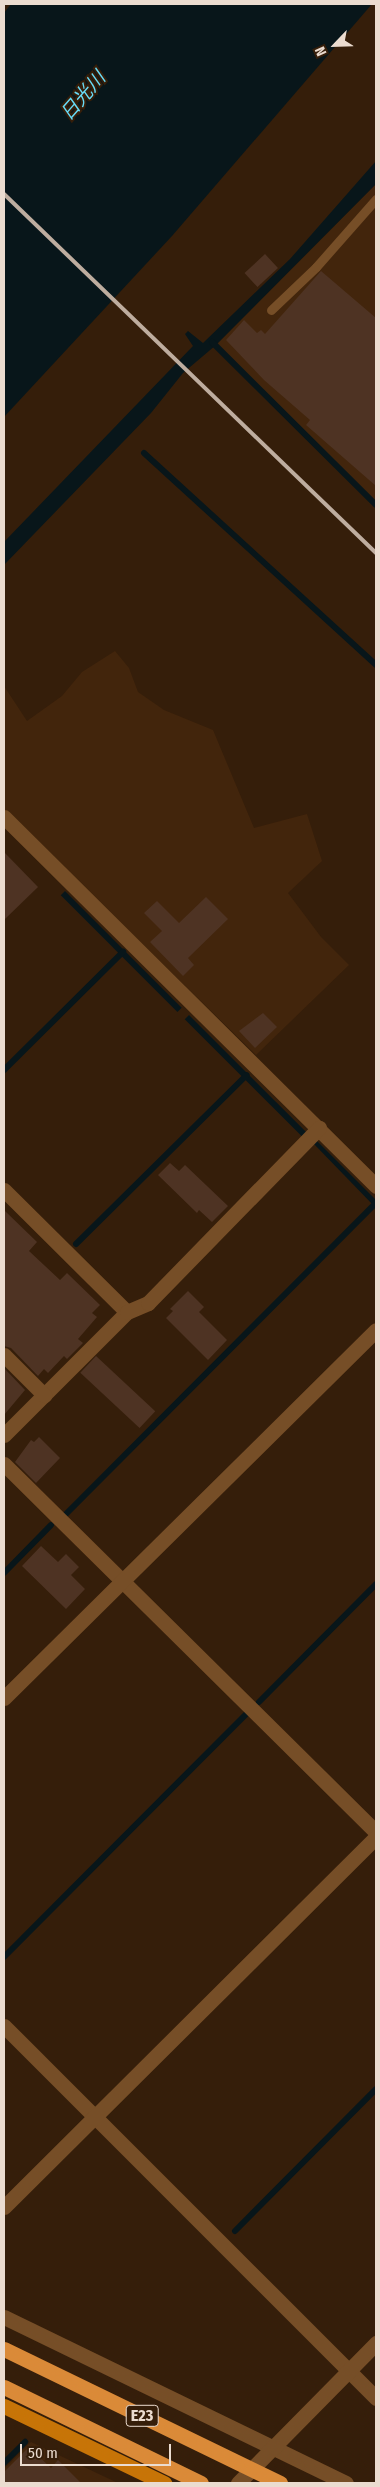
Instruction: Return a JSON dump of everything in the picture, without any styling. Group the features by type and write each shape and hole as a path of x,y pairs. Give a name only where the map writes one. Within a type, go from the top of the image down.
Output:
{"highway":[{"name":"E23","path":"4,2349 280,2483"},
{"name":"E23","path":"4,2387 201,2483"}],"main road":[{"path":"4,2406 164,2483"}],"street":[{"path":"4,817 376,1186"},
{"path":"4,1435 127,1312 148,1303 319,1128"},
{"path":"4,1190 127,1312"},
{"path":"4,1698 376,1330"},
{"path":"4,1355 44,1395"},
{"path":"4,1464 376,1832"},
{"path":"4,2207 96,2118 376,1837"},
{"path":"4,2026 376,2398"},
{"path":"4,2317 346,2483"},
{"path":"238,2483 376,2343"}],"lane":[{"path":"271,310 316,268 376,198"}],"shaded area":[{"path":"376,184 376,505 216,345"},
{"path":"115,651 129,668 138,692 164,710 213,730 254,828 307,814 322,861 288,893 321,937 349,965 256,1055 4,809 4,686 27,721 62,696 82,672"},
{"path":"31,2442 118,2483 4,2483 4,2469"}],"water":[{"name":"日光川","path":"11,4 372,4 172,236 4,417 4,13"},
{"path":"376,161 376,184 216,345 183,373 151,413 4,565 4,542 193,346 185,334 188,331 203,343 290,259"},
{"path":"65,891 182,1008 177,1012 61,895"},
{"path":"189,1015 307,1133 303,1137 185,1019"},
{"path":"316,1140 376,1200 376,1208 313,1143"}],"building":[{"path":"265,254 278,268 257,287 245,273"},
{"path":"321,271 376,318 376,486 306,425 310,420 264,380 226,340 244,320 257,333 261,330 265,334"},
{"path":"4,852 38,887 4,920"},
{"path":"206,897 228,919 188,958 194,965 183,976 150,942 162,931 144,913 157,901 179,923"},
{"path":"263,1013 277,1027 255,1048 239,1031"},
{"path":"170,1163 179,1171 185,1165 228,1206 212,1222 199,1210 197,1213 158,1175"},
{"path":"4,1210 37,1242 29,1251 60,1280 67,1273 100,1305 92,1313 97,1317 78,1339 83,1343 67,1359 64,1356 48,1373 44,1369 38,1376 11,1348 4,1346"},
{"path":"188,1291 204,1307 199,1312 227,1340 208,1360 166,1318 173,1311 170,1309"},
{"path":"96,1356 155,1411 140,1428 80,1373"},
{"path":"4,1368 25,1390 4,1415"},
{"path":"39,1437 60,1458 36,1483 15,1462 31,1440 34,1442"},
{"path":"41,1546 58,1562 66,1554 79,1567 71,1575 85,1589 66,1609 22,1566"},
{"path":"29,2447 51,2468 58,2460 81,2483 4,2483 4,2472"}],"waterway":[{"path":"212,342 376,505"},
{"path":"144,453 376,665"},
{"path":"4,1070 123,952"},
{"path":"76,1244 247,1075"},
{"path":"64,1516 376,1203"},
{"path":"4,1573 51,1525"},
{"path":"259,1702 376,1584"},
{"path":"4,1957 246,1714"},
{"path":"235,2231 376,2089"},
{"path":"4,2463 25,2442"}],"railway":[{"path":"4,194 376,553"}]}
